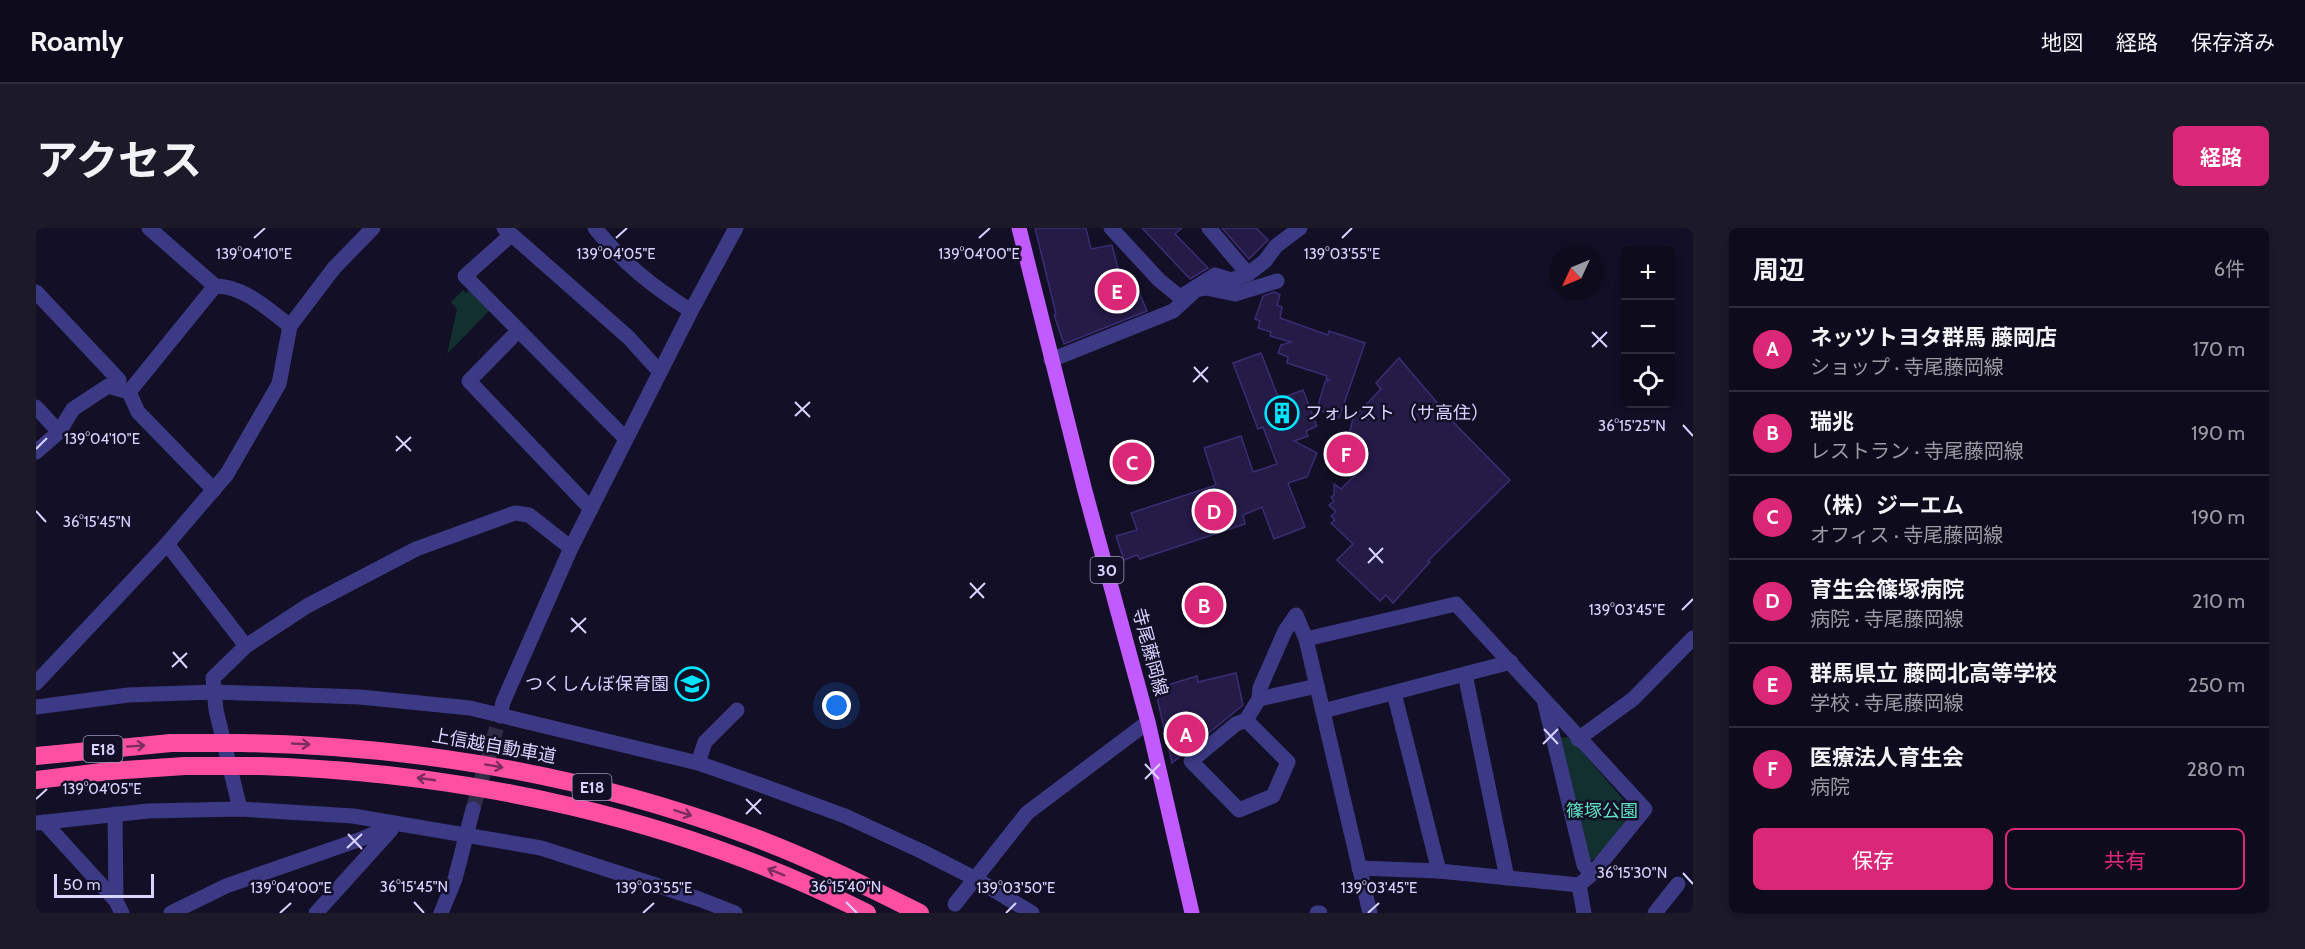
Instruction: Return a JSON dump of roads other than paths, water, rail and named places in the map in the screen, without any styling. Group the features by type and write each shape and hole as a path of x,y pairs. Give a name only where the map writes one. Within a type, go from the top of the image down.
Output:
{"highway":[{"name":"上信越自動車道","path":"36,756 171,743 242,743 351,747 426,755 532,773 620,794 743,833 809,860 920,913"},
{"name":"E18","path":"36,780 110,771 185,766 260,766 370,772 424,778 547,800 612,816 738,856 867,913"}],"main road":[{"name":"寺尾藤岡線","path":"1019,228 1051,360 1148,722 1191,913"}],"street":[{"path":"149,228 215,286 227,286 253,298 290,326"},
{"path":"36,682 167,543 227,474 279,384 290,326 334,268 373,228"},
{"path":"595,228 618,256 662,292 691,310"},
{"path":"500,716 503,702 571,548 691,310 736,228"},
{"path":"1111,228 1159,280 1180,297 1215,275 1231,280 1248,274 1265,261 1276,246 1300,228"},
{"path":"1209,228 1248,274"},
{"path":"625,438 465,276 507,232 628,337 660,372"},
{"path":"1051,360 1173,311 1196,290 1206,288 1235,294 1277,281"},
{"path":"124,391 215,286"},
{"path":"36,292 118,380 138,412 214,490"},
{"path":"518,331 469,381 591,508"},
{"path":"36,452 59,432 73,409 108,386 124,391"},
{"path":"36,407 59,432"},
{"path":"240,809 216,710 213,678 246,646 308,606 416,549 514,513 529,515 571,548"},
{"path":"167,543 246,646"},
{"path":"1306,639 1456,603 1578,739 1645,809 1592,874 1579,885 1438,871 1359,868"},
{"path":"1246,720 1288,762 1273,796 1239,810 1191,761 1236,724 1246,720 1259,699 1260,688 1285,631 1296,615 1306,639 1370,913"},
{"path":"1578,739 1633,699 1693,638"},
{"path":"1323,711 1511,662"},
{"path":"1465,674 1507,878"},
{"path":"1259,699 1317,686"},
{"path":"36,707 128,695 214,692 360,697 470,708 698,763 845,816 974,878 1032,913"},
{"path":"1394,693 1438,871"},
{"path":"1545,701 1584,865 1592,874"},
{"path":"698,763 705,742 737,710"},
{"path":"955,904 1027,813 1148,722"},
{"path":"40,823 115,814 240,809 353,816 541,848 699,899 735,913"},
{"path":"441,913 455,879 473,809"},
{"path":"115,814 119,907"},
{"path":"40,823 119,907"},
{"path":"171,913 226,886 364,838 397,824"},
{"path":"316,913 372,848 397,824"},
{"path":"1655,913 1678,884"},
{"path":"1579,885 1584,913"}],"tunnel":[{"path":"473,809 500,716"}],"place":[{"name":"群馬県立 藤岡北高等学校","path":"1117,291"},
{"name":"フォレスト （サ高住）","path":"1282,413"},
{"name":"医療法人育生会","path":"1346,454"},
{"name":"（株）ジーエム","path":"1132,462"},
{"name":"育生会篠塚病院","path":"1214,511"},
{"name":"瑞兆","path":"1204,605"},
{"name":"つくしんぼ保育園","path":"692,684"},
{"name":"ネッツトヨタ群馬 藤岡店","path":"1186,734"}],"park label":[{"name":"篠塚公園","path":"1602,811"}]}
